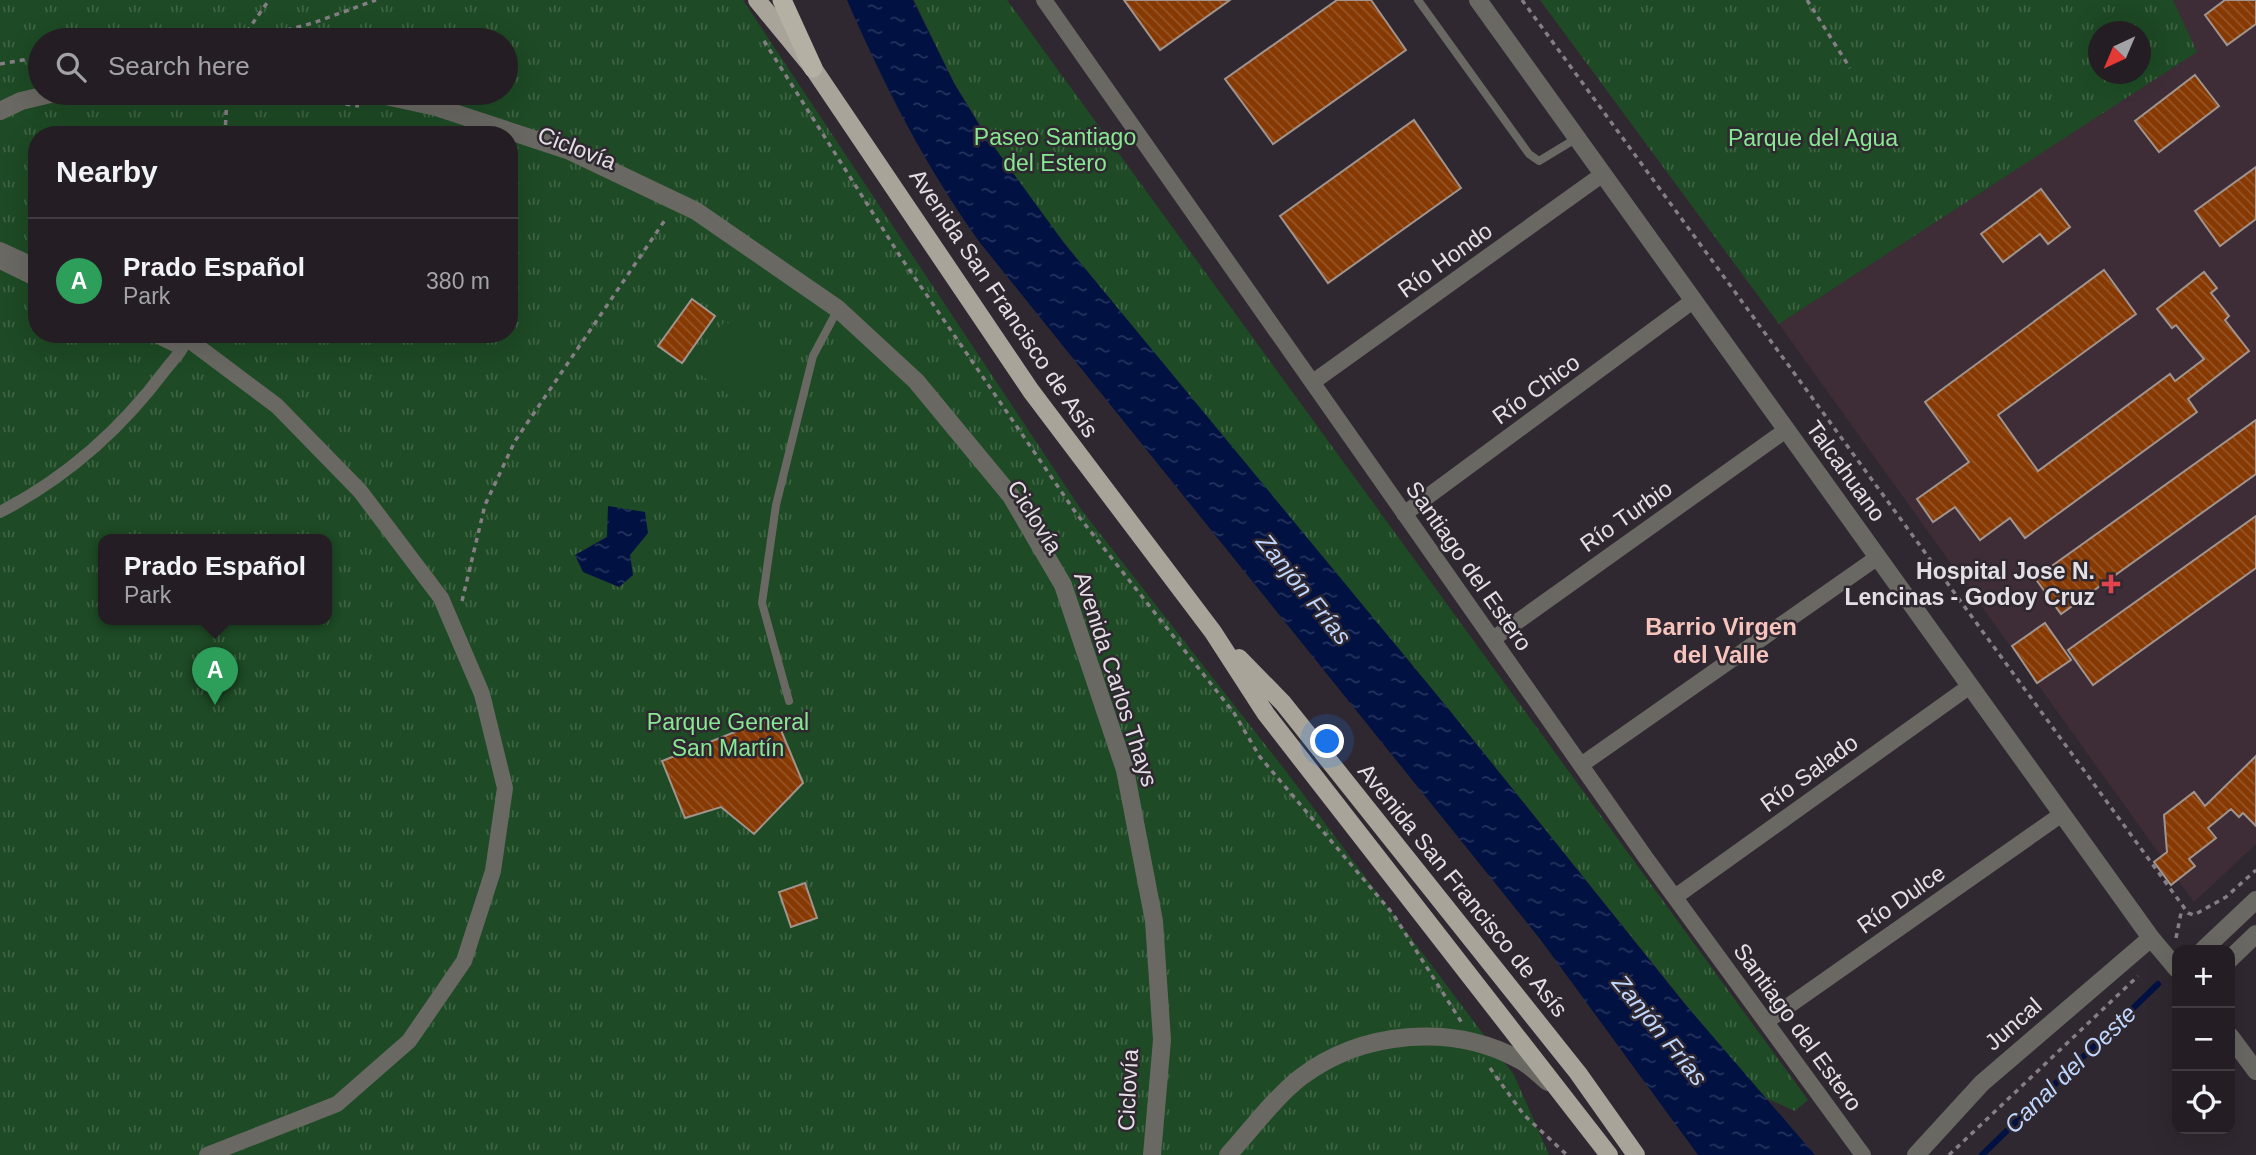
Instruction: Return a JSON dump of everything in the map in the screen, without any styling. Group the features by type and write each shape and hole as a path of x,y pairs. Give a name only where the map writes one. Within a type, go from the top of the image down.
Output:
{"highway":[{"path":"782,0 813,68"}],"main road":[{"name":"Avenida San Francisco de Asís","path":"757,0 813,68 1031,391 1213,632 1266,714 1609,1155"},
{"name":"Avenida San Francisco de Asís","path":"1213,632 1283,703 1578,1073 1636,1155"}],"street":[{"name":"Santiago del Estero","path":"1044,0 1581,765 1863,1155"},
{"name":"Talcahuano","path":"1478,0 2151,938 2172,963"},
{"path":"0,101 28,99"},
{"path":"0,111 20,101"},
{"name":"Avenida Carlos Thays","path":"418,105 436,107 494,126"},
{"name":"Avenida Carlos Thays","path":"518,134 570,151 696,211 838,309 916,381 1011,496 1063,585 1125,771 1154,921 1161,1040 1152,1155"},
{"name":"Río Hondo","path":"1313,382 1603,174"},
{"path":"0,250 28,263"},
{"path":"0,263 28,277"},
{"name":"Río Chico","path":"1404,514 1694,300"},
{"path":"0,512 28,498 98,446 145,398 181,343"},
{"path":"187,343 277,406 360,491 441,598 482,694 505,788 493,870 464,961 409,1041 337,1104 207,1155"},
{"name":"Río Turbio","path":"1493,639 1786,430"},
{"path":"1581,765 1878,557"},
{"name":"Río Salado","path":"1675,897 1970,686"},
{"name":"Río Dulce","path":"1767,1021 2062,814"},
{"path":"2208,945 2256,900"},
{"path":"2235,954 2256,934"},
{"name":"Juncal","path":"1916,1155 1982,1083 2151,938"},
{"path":"1228,1155 1300,1078 1332,1059 1366,1044 1403,1037 1447,1037 1474,1042 1520,1059 1559,1090"},
{"path":"2235,1043 2256,1071"}],"lane":[{"path":"1418,0 1529,154 1539,160 1577,138"},
{"path":"789,701 762,603 776,505 813,356 838,309"}],"path":[{"path":"249,28 269,0"},
{"path":"294,28 376,0"},
{"path":"1522,0 1947,587 2188,913 2194,915 2226,897 2256,870"},
{"path":"1807,0 1850,68"},
{"path":"758,32 901,256 1076,513 1234,713 1260,757 1393,914 1517,1106 1567,1155"},
{"path":"0,64 28,59"},
{"path":"226,126 227,105"},
{"path":"454,630 485,505 514,441 677,202"},
{"path":"1949,1155 2177,938 2181,913"}],"shaded area":[{"name":"Hospital Jose N. Lencinas - Godoy Cruz","path":"2173,0 2256,0 2256,844 2194,902 1779,324 2147,84 2151,84 2151,81 2196,52"}],"green space":[{"name":"Parque General San Martín","path":"0,0 743,0 1080,508 1285,770 1514,1075 1549,1155 0,1155"},
{"name":"Paseo Santiago del Estero","path":"914,0 1007,0 1808,1100 1795,1111 1766,1098 1724,1052 1446,706 1116,309 1012,176 954,83"},
{"name":"Parque del Agua","path":"1540,0 2173,0 2197,52 2151,82 2151,21 2088,21 2088,84 2148,84 1779,324"},
{"path":"725,321 774,358 741,404 692,368"}],"water":[{"name":"Zanjón Frías","path":"847,0 913,0 954,83 984,133 1064,243 1446,706 1684,1003 1815,1155 1698,1155 1540,939 981,244 924,156"},
{"path":"608,506 645,512 648,533 630,555 633,575 619,587 583,572 575,555 607,537"}],"building":[{"path":"1124,0 1230,0 1160,50"},
{"path":"1337,0 1371,0 1406,50 1273,144 1225,79"},
{"path":"2225,0 2256,0 2256,24 2227,45 2205,15"},
{"path":"2195,75 2219,106 2159,152 2135,121"},
{"path":"1414,120 1461,188 1328,283 1280,216"},
{"path":"2256,167 2256,219 2220,246 2195,211"},
{"path":"2041,189 2070,227 2048,244 2040,234 2003,262 1981,234"},
{"path":"2104,270 2136,314 1998,415 2038,471 2170,374 2175,381 2204,359 2176,325 2172,328 2157,309 2204,272 2217,288 2211,293 2229,316 2225,320 2249,351 2188,399 2197,412 2025,538 2010,518 1980,540 1955,507 1933,522 1917,499 1969,462 1925,402"},
{"path":"692,299 715,316 682,363 658,346"},
{"path":"2256,420 2256,474 2061,614 2035,578"},
{"path":"2256,516 2256,568 2093,685 2068,650"},
{"path":"2045,623 2071,660 2037,683 2012,646"},
{"path":"775,716 803,783 754,834 721,807 685,818 662,761"},
{"path":"2256,756 2256,826 2243,813 2239,817 2231,809 2208,828 2216,838 2189,859 2195,866 2171,885 2154,862 2167,852 2164,815 2194,792 2205,806"},
{"path":"805,883 817,918 791,927 779,892"}],"waterway":[{"name":"Canal del Oeste","path":"1982,1155 2158,984"}],"place":[{"name":"Hospital Jose N. Lencinas - Godoy Cruz","path":"2111,584"},
{"name":"Prado Español","path":"215,705"}],"district":[{"name":"Barrio Virgen del Valle","path":"1721,640"}]}
